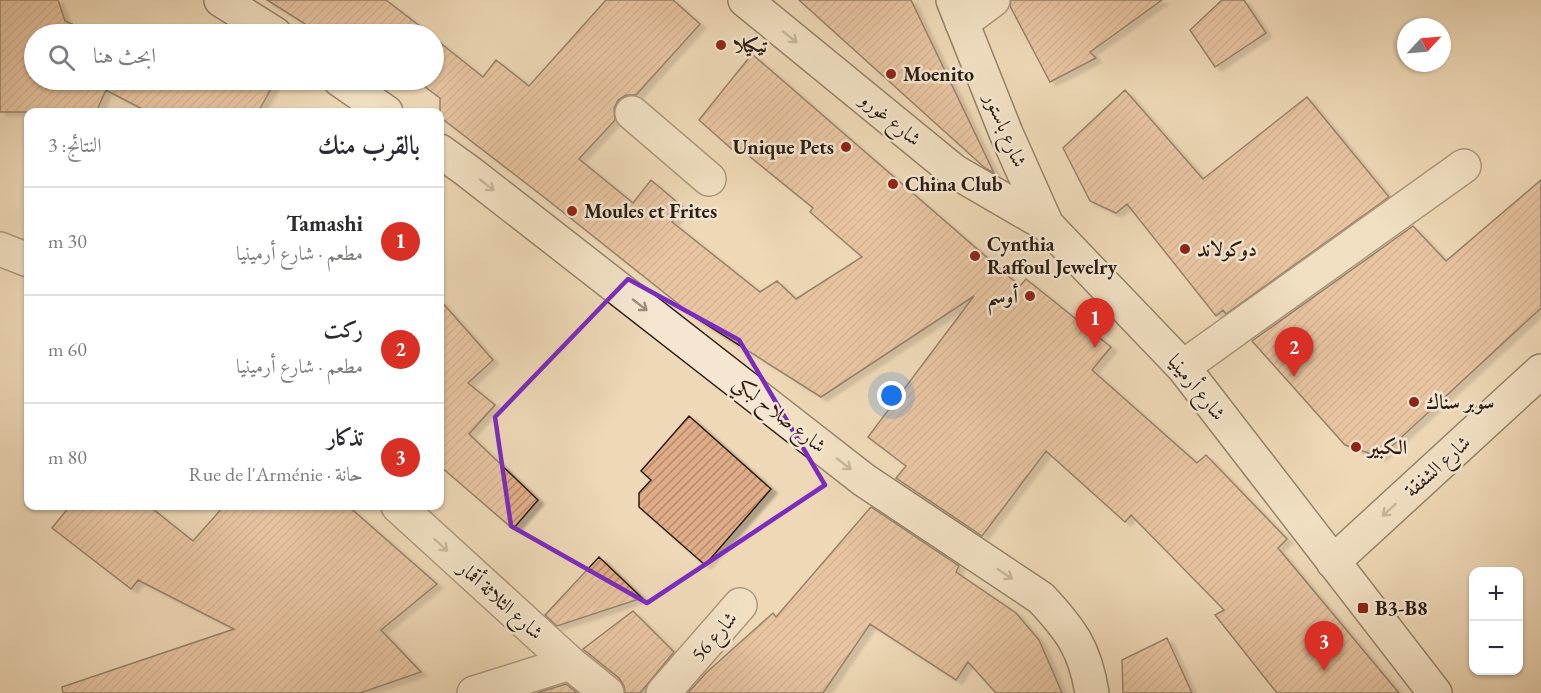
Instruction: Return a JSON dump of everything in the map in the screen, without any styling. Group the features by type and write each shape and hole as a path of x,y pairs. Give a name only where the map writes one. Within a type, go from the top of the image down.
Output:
{"street":[{"path":"220,0 259,24"},
{"name":"شارع غورو","path":"745,0 954,171 1047,225"},
{"path":"958,11 993,0"},
{"name":"شارع باستور","path":"958,11 1006,133 1047,225"},
{"path":"354,90 380,108"},
{"path":"632,113 709,179"},
{"path":"954,171 980,172 996,164 1005,147 1006,133"},
{"name":"شارع صلاح لبكي","path":"444,154 864,480 1041,598 1061,620 1077,643 1088,669 1092,693"},
{"path":"1184,367 1464,166"},
{"name":"شارع أرمينيا","path":"1047,225 1184,367 1435,693"},
{"path":"0,249 24,258"},
{"name":"شارع الشفقة","path":"1333,562 1541,371"},
{"name":"شارع الثلاثة أقمار","path":"402,510 606,693"},
{"name":"شارع 56","path":"663,693 740,605"},
{"path":"474,693 570,663"}],"highlighted area":[{"path":"628,279 739,340 825,485 647,603 511,526 495,417"}],"building":[{"path":"0,0 58,0 65,21 72,24 24,24 24,90 106,90 98,108 24,108 24,112 0,112"},
{"path":"267,0 386,0 417,24 305,24"},
{"path":"606,0 673,0 700,24 636,95 626,95 618,100 614,109 615,120 579,159 633,203 651,180 684,208 672,222 760,292 777,281 796,299 862,257 810,212 813,208 738,147 734,151 699,120 752,54 1020,286 1026,279 1111,347 1092,370 1197,463 1206,455 1287,539 1278,548 1399,693 1277,693 1215,615 1224,610 1131,515 1125,522 1046,451 982,536 896,478 906,466 868,437 974,296 821,397 696,318 444,120 444,108 440,108 440,98 429,90 444,90 444,46 483,77 496,60 529,86"},
{"path":"799,0 911,0 994,173 985,168"},
{"path":"1011,0 1162,0 1090,52 1096,58 1050,82 1010,6"},
{"path":"1222,0 1244,0 1266,33 1215,67 1190,30"},
{"path":"106,90 270,90 260,108 140,108"},
{"path":"1125,90 1203,179 1307,97 1389,197 1226,314 1223,310 1216,316 1127,204 1116,213 1090,201 1063,148"},
{"path":"1541,180 1541,308 1380,457 1345,445 1252,341 1413,226 1446,261"},
{"path":"444,305 493,360 468,383 495,405 469,434 538,500 513,529 444,469"},
{"path":"689,416 771,489 705,565 639,507 639,493 651,480 641,471"},
{"path":"871,507 959,566 956,572 1016,613 1039,640 1062,693 996,693 968,662 956,680 870,624 823,693 688,693 706,673 773,613 776,617"},
{"path":"67,510 154,510 193,541 220,510 353,510 437,584 381,630 421,672 360,693 63,693 62,687 234,629 138,580 131,589 52,528"},
{"path":"599,557 642,598 557,626 545,615"},
{"path":"633,611 674,652 640,693 625,693 619,678 583,649"},
{"path":"1167,638 1192,693 1123,693 1122,660"},
{"path":"566,684 577,693 537,693"}],"place":[{"name":"تيكيلا","path":"721,45"},
{"name":"Moenito","path":"891,74"},
{"name":"Unique Pets","path":"846,147"},
{"name":"China Club","path":"893,184"},
{"name":"Moules et Frites","path":"572,211"},
{"name":"دوكولاند","path":"1185,249"},
{"name":"Cynthia Raffoul Jewelry","path":"975,256"},
{"name":"أوسم","path":"1030,296"},
{"name":"Tamashi","path":"1095,348"},
{"name":"ركت","path":"1294,377"},
{"name":"سوبر سناك","path":"1414,402"},
{"name":"الكبير","path":"1356,447"},
{"name":"B3-B8","path":"1363,608"},
{"name":"تذكار","path":"1324,671"}]}
